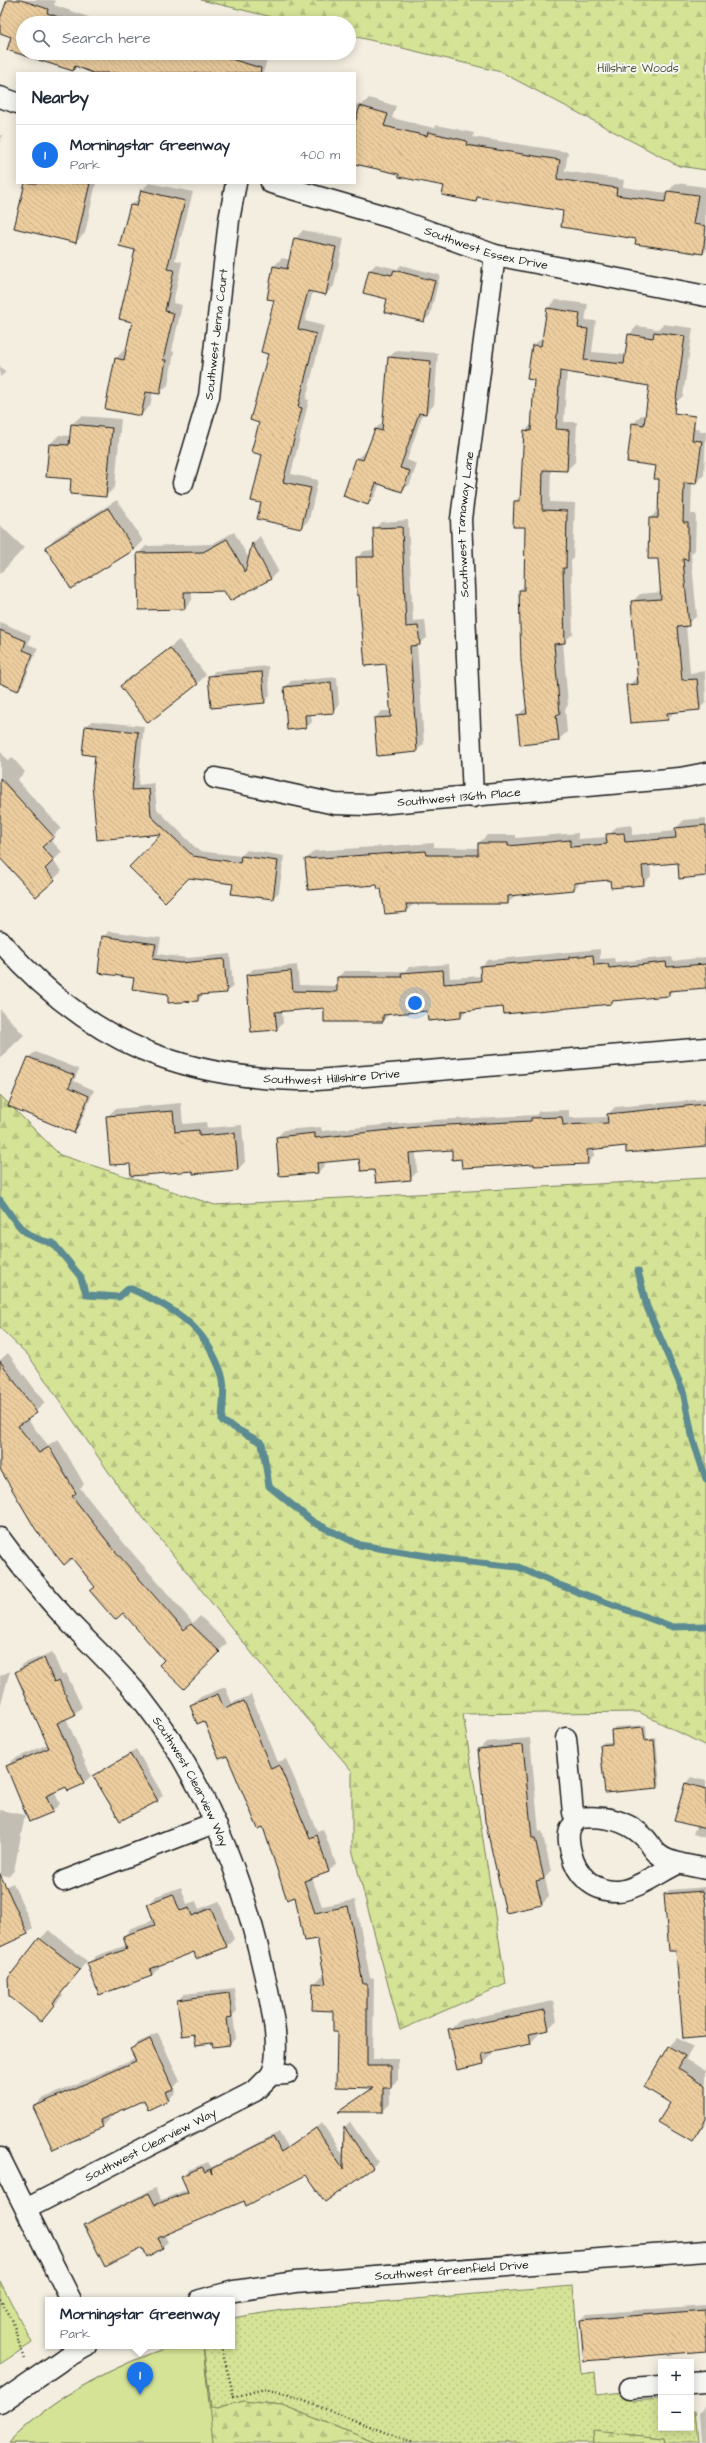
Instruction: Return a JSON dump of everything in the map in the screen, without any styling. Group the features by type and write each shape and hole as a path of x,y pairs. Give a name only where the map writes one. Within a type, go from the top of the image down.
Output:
{"street":[{"path":"0,97 16,102"},
{"name":"Southwest Jenna Court","path":"183,483 209,396 229,220 236,184"},
{"name":"Southwest Essex Drive","path":"274,184 395,219 495,255 706,296"},
{"name":"Southwest Tamaway Lane","path":"473,796 462,519 495,255"},
{"name":"Southwest 136th Place","path":"215,778 335,804 366,805 680,778 706,773"},
{"name":"Southwest Hillshire Drive","path":"0,941 29,974 66,1006 100,1028 126,1042 172,1061 203,1070 234,1076 275,1080 317,1080 706,1048"},
{"name":"Southwest Clearview Way","path":"0,1538 69,1622 140,1698 171,1742 194,1780 236,1873 255,1931 267,1986 276,2046 276,2062 279,2074 255,2091 26,2209"},
{"path":"566,1738 574,1813 578,1818"},
{"path":"674,1862 630,1888 618,1891 594,1886 577,1870 568,1842 570,1828 578,1818 594,1816 622,1822 634,1828 657,1853 674,1862 706,1868"},
{"path":"64,1881 214,1823"},
{"path":"0,2158 70,2297"},
{"name":"Southwest Greenfield Drive","path":"210,2297 234,2290 288,2282 706,2251"},
{"path":"0,2403 30,2381 82,2349"},
{"path":"694,2384 706,2382"},
{"path":"630,2388 658,2386"}],"path":[{"path":"0,2299 12,2319 30,2381"},
{"path":"222,2349 234,2397 264,2389 286,2394 414,2443"}],"green space":[{"name":"Hillshire Woods","path":"201,0 706,0 706,170 679,166 501,72 356,37 356,16 268,16"},
{"path":"0,1095 60,1155 215,1205 706,1178 706,1746 639,1712 463,1714 506,1984 400,2030 352,1849 352,1771 259,1662 121,1490 28,1355 0,1328"},
{"path":"0,2281 32,2343 0,2364"},
{"path":"573,2286 581,2374 595,2372 597,2395 631,2391 633,2401 658,2399 658,2431 694,2431 695,2411 698,2443 665,2443 664,2438 593,2432 594,2443 377,2443 282,2405 243,2401 217,2409 211,2409 203,2349 235,2349 235,2318 282,2310"},
{"path":"164,2349 203,2349 211,2408 217,2409 243,2401 282,2405 377,2443 8,2443 24,2427 63,2398 106,2373"},
{"path":"164,2349 203,2349 213,2443 8,2443 24,2427 63,2398 106,2373"},
{"path":"593,2431 664,2438 665,2443 594,2443"}],"building":[{"path":"7,0 21,0 48,9 47,13 55,16 16,16 16,53 7,50 11,37 0,33 0,19"},
{"path":"38,60 234,60 261,68 260,72 90,72 75,66 73,71"},
{"path":"360,106 388,114 384,126 427,136 428,132 467,141 466,145 560,160 557,179 617,188 616,195 665,202 667,191 698,195 693,224 706,226 703,254 635,244 636,239 561,227 563,211 477,197 476,202 442,195 444,186 399,177 399,174 356,164 356,120"},
{"path":"25,184 90,184 76,243 14,228"},
{"path":"141,190 185,201 167,269 174,270 165,311 174,313 163,360 166,360 160,394 146,392 141,416 105,409 115,358 124,360 132,322 119,319 135,250 119,246 130,205 137,206"},
{"path":"294,238 336,247 326,295 308,291 298,329 316,334 298,407 302,408 283,482 311,488 301,529 257,519 261,503 251,501 262,455 251,452 259,423 250,420 268,354 261,352 274,300 267,299 273,266 287,269"},
{"path":"369,270 392,275 394,270 435,281 424,322 384,312 387,299 363,293"},
{"path":"547,308 580,313 578,328 588,329 584,360 624,364 628,334 653,338 654,332 685,336 674,413 695,416 692,440 702,441 696,484 684,483 683,522 688,522 688,560 683,559 689,626 677,627 682,680 697,679 700,710 667,713 668,720 630,723 626,685 638,684 631,601 661,599 658,559 648,559 649,518 658,518 659,479 654,479 656,466 627,462 632,423 644,425 649,386 560,371 556,429 569,430 567,471 543,470 542,510 567,511 566,568 563,568 565,643 554,644 560,714 556,715 559,741 520,745 517,715 527,714 521,661 519,590 524,590 525,527 513,527 514,501 520,501 524,430 531,431 534,380 527,379 532,345 541,346"},
{"path":"388,357 431,361 426,414 419,413 400,468 410,471 402,492 376,483 368,505 343,496 356,458 363,460 375,429 382,431"},
{"path":"71,424 112,428 106,497 70,494 71,479 46,477 49,444 69,445"},
{"path":"108,508 134,550 71,589 45,547"},
{"path":"402,527 406,627 418,626 420,645 410,646 417,752 377,756 374,718 391,717 386,664 365,666 359,595 357,595 356,557 374,557 373,528"},
{"path":"227,539 245,572 252,543 271,579 230,601 224,591 184,592 185,609 139,610 137,553 203,552"},
{"path":"0,630 26,641 23,650 33,654 18,691 0,683"},
{"path":"170,648 198,684 148,723 120,686"},
{"path":"262,672 265,703 211,708 208,676"},
{"path":"331,682 334,713 305,715 306,728 287,730 284,687"},
{"path":"85,726 138,732 132,790 149,789 151,816 193,856 240,863 241,856 278,861 273,899 231,894 233,884 189,878 165,902 129,867 161,834 97,840 92,785 95,756 82,754"},
{"path":"0,778 54,837 42,847 54,860 45,869 55,880 36,897 0,858"},
{"path":"706,825 706,876 679,879 678,863 642,866 644,885 611,888 610,880 574,883 574,890 508,896 508,904 406,904 407,912 385,914 381,889 378,889 377,885 308,890 305,859 426,851 427,855 478,855 478,843 508,843 508,846 570,840 570,847 607,844 606,834 624,833 625,842 676,838 675,828"},
{"path":"102,936 156,944 153,959 180,963 224,959 227,993 198,995 198,1001 168,1003 168,994 132,989 134,978 98,973"},
{"path":"593,955 594,965 608,964 609,968 666,962 667,967 706,964 706,988 669,991 669,996 612,1001 612,1004 504,1014 503,1007 461,1011 461,1018 428,1021 427,1011 383,1015 383,1022 324,1022 324,1008 275,1012 277,1030 251,1032 246,975 291,971 293,991 337,992 337,977 402,977 401,973 443,970 444,984 481,981 480,966 569,959 569,957"},
{"path":"28,1057 74,1075 69,1087 89,1096 74,1133 8,1106"},
{"path":"706,1104 706,1146 626,1153 626,1146 587,1150 588,1164 534,1166 534,1164 462,1168 461,1159 452,1160 452,1150 409,1153 411,1180 376,1183 374,1170 361,1171 359,1159 317,1163 318,1173 279,1176 276,1137 315,1133 315,1138 427,1126 531,1121 531,1118 562,1117 563,1125 608,1123 607,1114"},
{"path":"173,1111 175,1132 199,1130 199,1136 235,1133 238,1170 193,1174 193,1171 131,1176 130,1164 110,1165 106,1116"},
{"path":"0,1361 37,1413 18,1426 39,1453 49,1447 76,1493 72,1496 115,1551 184,1630 191,1624 220,1652 184,1689 159,1665 164,1660 123,1613 115,1620 90,1591 95,1587 72,1558 64,1565 36,1530 0,1469"},
{"path":"44,1658 54,1682 59,1680 75,1715 57,1723 84,1784 68,1791 66,1787 46,1796 53,1812 29,1822 6,1766 49,1748 15,1672"},
{"path":"218,1694 224,1709 244,1701 271,1769 279,1765 310,1838 317,1835 329,1872 304,1881 315,1913 348,1906 363,1984 367,1984 367,2066 391,2066 391,2088 383,2088 383,2112 338,2112 373,2088 336,2087 337,2032 333,2032 333,2011 312,2010 313,1983 326,1984 317,1939 304,1941 295,1897 287,1900 263,1827 258,1829 227,1756 219,1759 204,1721 197,1724 190,1705"},
{"path":"643,1727 645,1741 654,1740 658,1788 605,1793 600,1745 612,1744 611,1730"},
{"path":"523,1745 532,1838 535,1838 544,1879 536,1881 542,1905 506,1913 485,1821 478,1749"},
{"path":"130,1754 158,1801 120,1821 93,1776"},
{"path":"685,1783 706,1789 706,1829 674,1821"},
{"path":"0,1874 28,1934 0,1947"},
{"path":"703,1891 706,1905 706,2037 683,2039 676,1951 669,1951 664,1894"},
{"path":"173,1894 180,1911 189,1908 192,1916 211,1908 227,1947 196,1959 194,1952 150,1969 152,1976 99,1995 87,1963 127,1949 123,1936 155,1925 147,1904"},
{"path":"39,1938 80,1970 53,2003 55,2005 41,2022 9,1996 8,1978"},
{"path":"229,1993 232,2017 227,2018 230,2045 213,2047 212,2043 196,2045 194,2034 182,2036 177,2000"},
{"path":"545,2010 549,2030 529,2034 531,2044 482,2054 484,2064 457,2070 448,2029"},
{"path":"150,2039 173,2089 165,2092 169,2100 148,2110 144,2100 100,2120 103,2127 53,2150 33,2107 136,2061 130,2049"},
{"path":"668,2046 685,2056 678,2068 706,2085 706,2119 692,2142 658,2122 670,2103 644,2087"},
{"path":"344,2127 373,2168 325,2202 306,2175 246,2206 244,2201 158,2238 163,2248 147,2257 143,2248 105,2267 84,2225 149,2193 155,2205 188,2192 181,2176 202,2167 205,2172 210,2169 212,2174 211,2169 273,2137 281,2152 316,2128 343,2169"},
{"path":"706,2310 706,2351 584,2361 580,2320"}],"waterway":[{"path":"0,1200 16,1222 27,1233 43,1241 53,1243 80,1276 87,1295 119,1297 129,1288 174,1311 197,1331 207,1343 222,1375 224,1391 222,1421 262,1443 269,1486 313,1522 360,1545 452,1560 518,1567 559,1585 673,1627 706,1626"},
{"path":"638,1271 647,1307 683,1391 693,1440 706,1479"}],"place":[{"name":"Morningstar Greenway","path":"140,2395"}]}
